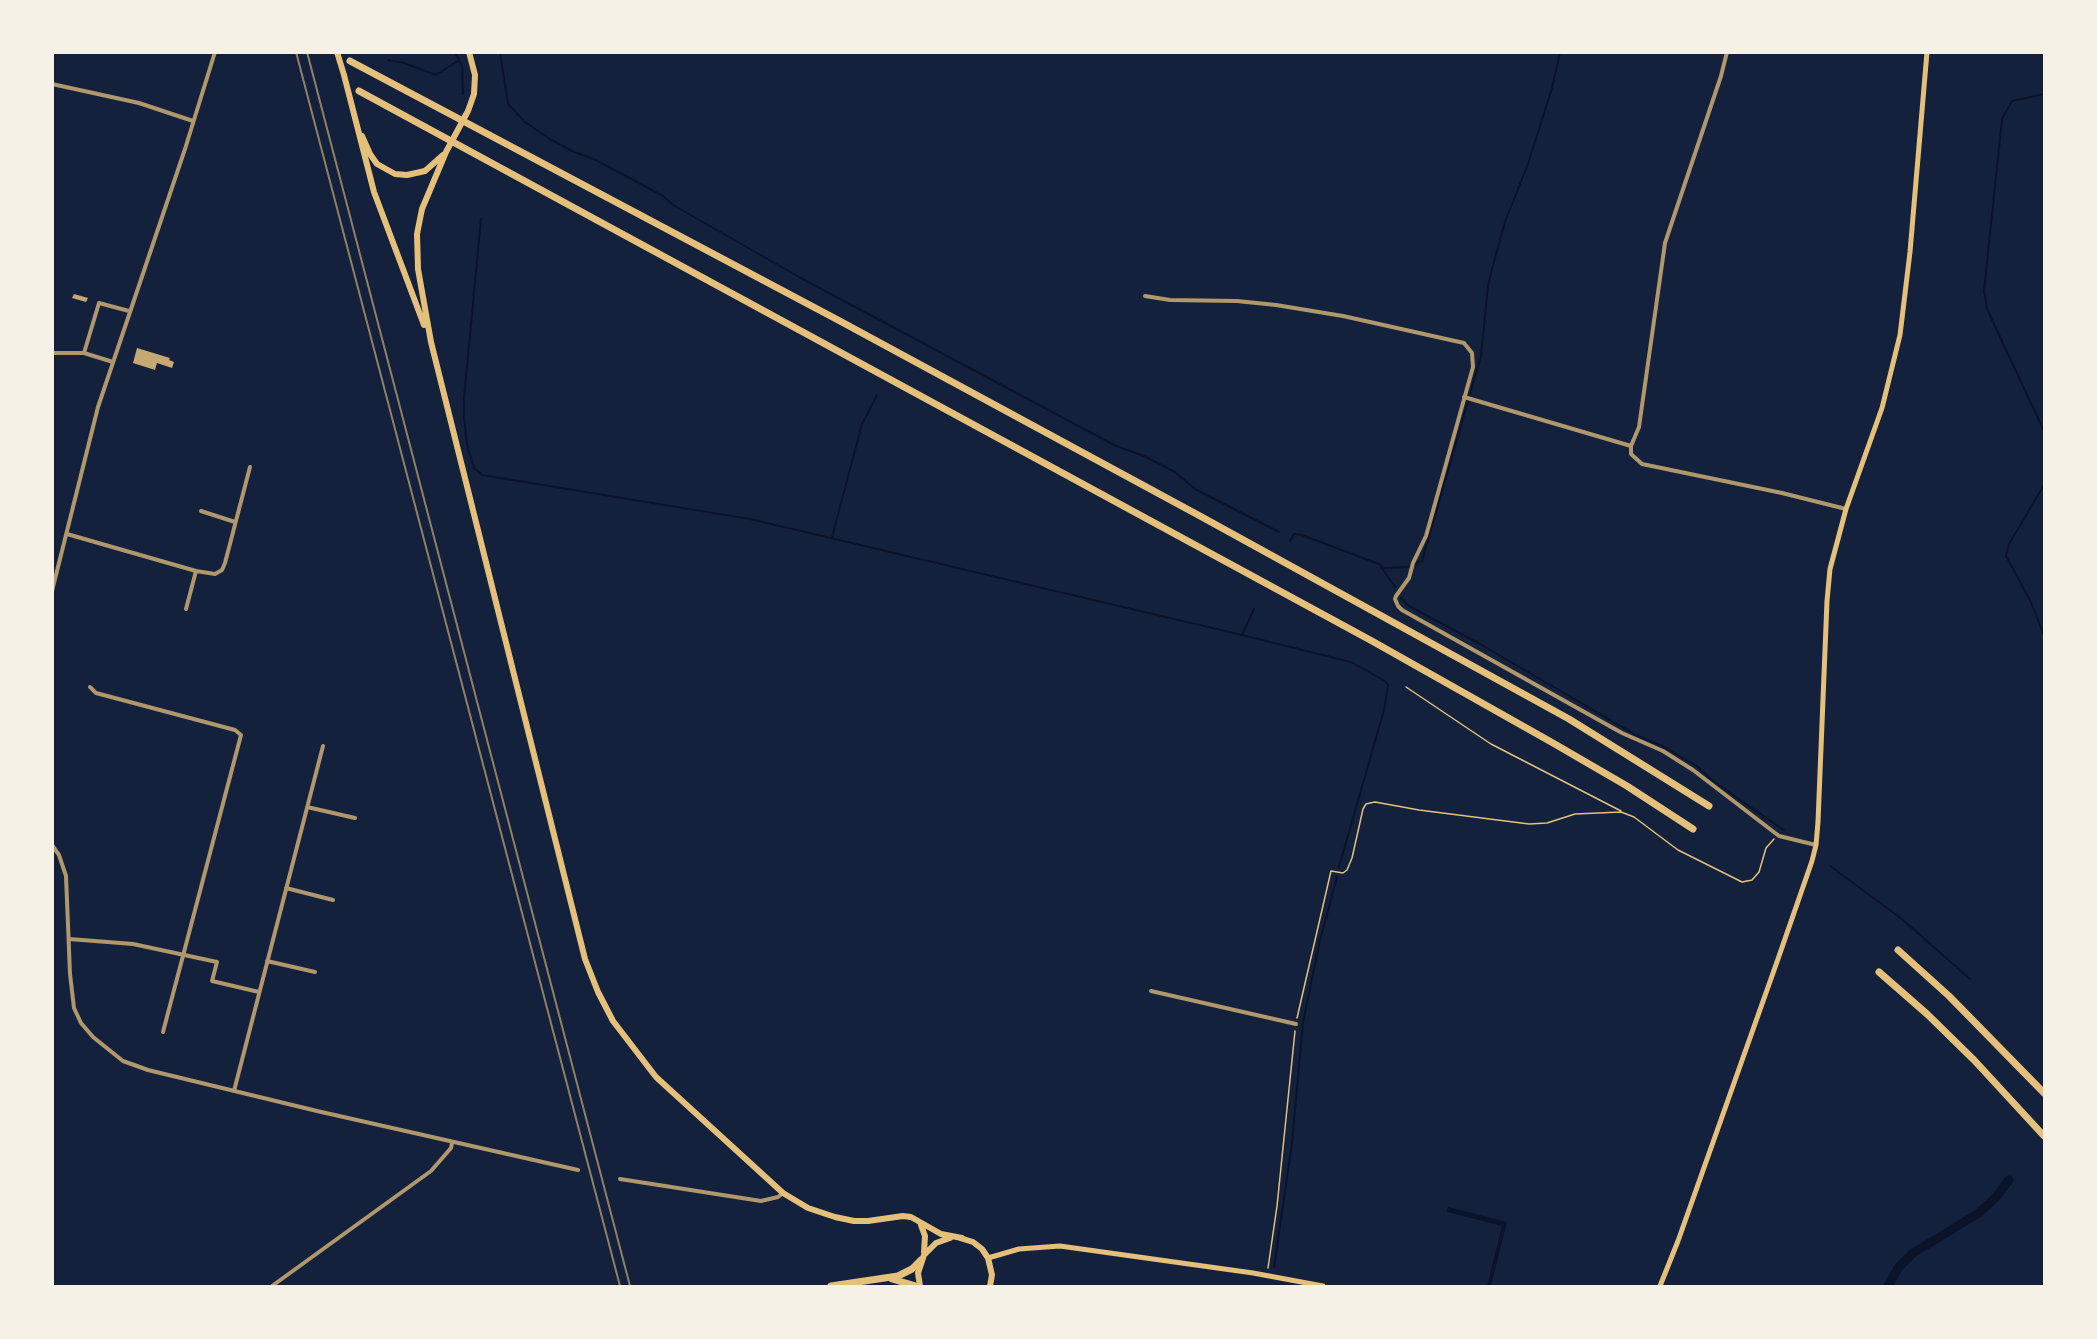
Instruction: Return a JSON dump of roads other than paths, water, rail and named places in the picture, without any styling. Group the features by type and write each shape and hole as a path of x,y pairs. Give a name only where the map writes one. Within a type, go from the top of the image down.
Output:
{"highway":[{"path":"350,61 849,326 1313,578 1569,719 1709,806"},
{"path":"359,91 1372,641 1627,786 1693,829"},
{"path":"1898,950 1949,996 2044,1093"},
{"path":"1879,972 1927,1014 1974,1060 2044,1136"},
{"path":"831,1287 890,1278 909,1272 923,1258"},
{"path":"890,1278 918,1287"}],"main road":[{"path":"337,52 358,125 362,150 383,219 431,342"},
{"path":"342,52 344,75"},
{"path":"469,52 475,85 468,111 446,152 426,198 417,234 417,269 431,342 585,959 598,992 613,1021 656,1077 783,1193 808,1208 836,1217 854,1221 911,1217 941,1234 973,1242 988,1258 992,1275 990,1287"},
{"path":"1660,1287 1773,974 1816,845 1830,569 1846,509 1882,408 1900,335 1910,252 1927,52"},
{"path":"358,125 373,159 390,172 407,175 420,172 431,167 446,152"},
{"path":"919,1222 925,1236 923,1258"},
{"path":"918,1287 918,1273 929,1248 945,1239 962,1238"},
{"path":"988,1258 1020,1249 1060,1246 1267,1275 1323,1287"}],"street":[{"path":"52,591 98,407 215,52"},
{"path":"1727,52 1665,243 1639,427 1631,446 1631,454 1642,464 1782,493 1846,509"},
{"path":"52,84 139,103 193,121"},
{"path":"1145,296 1170,300 1237,301 1276,305 1343,316 1457,341 1469,348 1473,357 1473,367 1466,398 1426,536 1405,586 1395,599 1402,610 1622,733 1663,751 1693,770 1779,836 1816,845"},
{"path":"84,353 99,303 129,311"},
{"path":"52,353 84,353 114,362"},
{"path":"1466,398 1631,446"},
{"path":"67,534 212,575 222,570 250,467"},
{"path":"201,511 235,522"},
{"path":"186,609 196,572"},
{"path":"90,687 96,693 235,730 241,735 163,1032"},
{"path":"234,1091 323,746"},
{"path":"307,807 355,818"},
{"path":"52,845 59,855 66,876 74,1008 81,1023 115,1056 131,1065 234,1091 452,1143 578,1170"},
{"path":"286,888 333,900"},
{"path":"69,939 133,944 217,962 212,981 259,992"},
{"path":"267,961 315,972"},
{"path":"1151,991 1296,1023"},
{"path":"272,1287 431,1171 451,1148 452,1143"},
{"path":"620,1179 761,1201 778,1197 783,1193"}],"water":[{"path":"1448,1207 1507,1222 1491,1286 1487,1286 1502,1226 1447,1212"}],"waterway":[{"path":"455,52 462,66 463,94"},
{"path":"500,52 508,104 525,122 550,139 596,160 663,196 673,205 799,277 1116,446 1144,456 1175,472 1195,489 1279,532"},
{"path":"1290,541 1294,534 1302,535 1379,564 1384,568 1409,567 1422,561 1481,356 1488,286 1492,269 1505,222 1528,164 1552,88 1560,52"},
{"path":"388,60 404,63 436,75 459,60"},
{"path":"2044,94 2012,101 2002,119 1984,291 1987,309 2044,431"},
{"path":"481,219 464,418 467,445 474,468 482,475 750,519 1242,635"},
{"path":"832,537 862,424 877,395"},
{"path":"2044,485 2009,544 2006,556 2030,600 2044,635"},
{"path":"1381,567 1395,587"},
{"path":"1401,598 1409,606 1480,644 1636,735 1664,747 1698,767 1714,782 1784,830"},
{"path":"1254,609 1242,635 1351,662 1385,681 1388,685 1384,710 1339,867"},
{"path":"1830,866 1902,919 1970,979"},
{"path":"1274,1267 1292,1143 1303,1022 1320,940 1337,877"},
{"path":"1888,1286 1898,1268 1913,1253 1979,1213 1996,1197 2009,1180"}],"railway":[{"path":"296,52 620,1286"},
{"path":"307,52 630,1286"}]}
